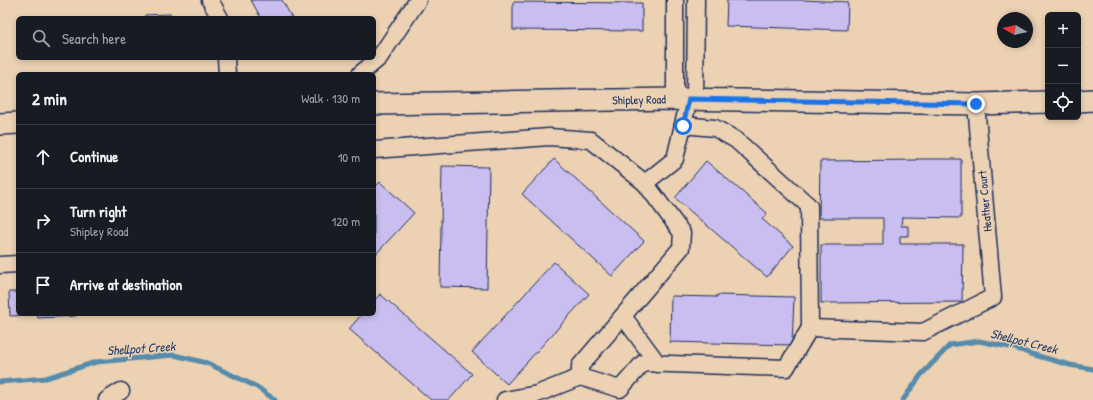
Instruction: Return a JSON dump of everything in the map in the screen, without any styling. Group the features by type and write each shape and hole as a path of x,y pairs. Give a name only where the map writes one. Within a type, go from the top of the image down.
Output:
{"main road":[{"name":"Shipley Road","path":"376,104 686,99 976,104 1045,102"},
{"path":"1081,101 1093,100"},
{"path":"0,124 16,123"}],"street":[{"path":"210,0 219,16"},
{"path":"362,72 379,58 418,0"},
{"path":"675,0 686,99"},
{"path":"645,183 675,159 683,126 696,0"},
{"path":"226,60 227,72"},
{"name":"Heather Court","path":"810,328 922,332 993,298 976,104"},
{"path":"505,400 537,394 580,377 620,389 643,363 786,368 810,328 809,206 736,140 715,128 683,126"},
{"path":"376,150 549,137 591,140 645,183 682,233 680,248 580,366 580,377"},
{"path":"0,265 16,264"},
{"path":"623,316 658,364"},
{"path":"108,400 121,391"}],"building":[{"path":"251,0 282,0 291,16 260,16"},
{"path":"727,0 802,0 848,2 847,30 726,26"},
{"path":"513,2 642,3 642,31 513,30"},
{"path":"171,14 171,16 145,16"},
{"path":"554,159 644,241 612,276 522,194"},
{"path":"961,159 961,218 902,217 901,226 908,226 908,236 900,236 900,244 963,244 962,302 821,303 821,245 883,245 883,218 819,218 820,161"},
{"path":"706,161 767,213 762,219 793,246 767,277 675,198"},
{"path":"442,166 489,167 487,288 440,287"},
{"path":"380,182 414,213 376,254 376,186"},
{"path":"554,262 589,294 507,384 472,352"},
{"path":"9,292 16,292 16,316 10,316"},
{"path":"380,294 472,374 449,400 431,400 349,329 360,316 376,316 376,299"},
{"path":"717,295 794,297 792,345 670,342 671,296 717,297"},
{"path":"38,316 76,316 38,318"}],"waterway":[{"name":"Shellpot Creek","path":"903,400 921,375 950,345 979,341 1014,348 1070,365 1093,369"},
{"name":"Shellpot Creek","path":"0,382 46,378 96,362 174,355 207,363 257,387 275,400"}],"route":[{"path":"683,126 689,99 976,104"}]}
